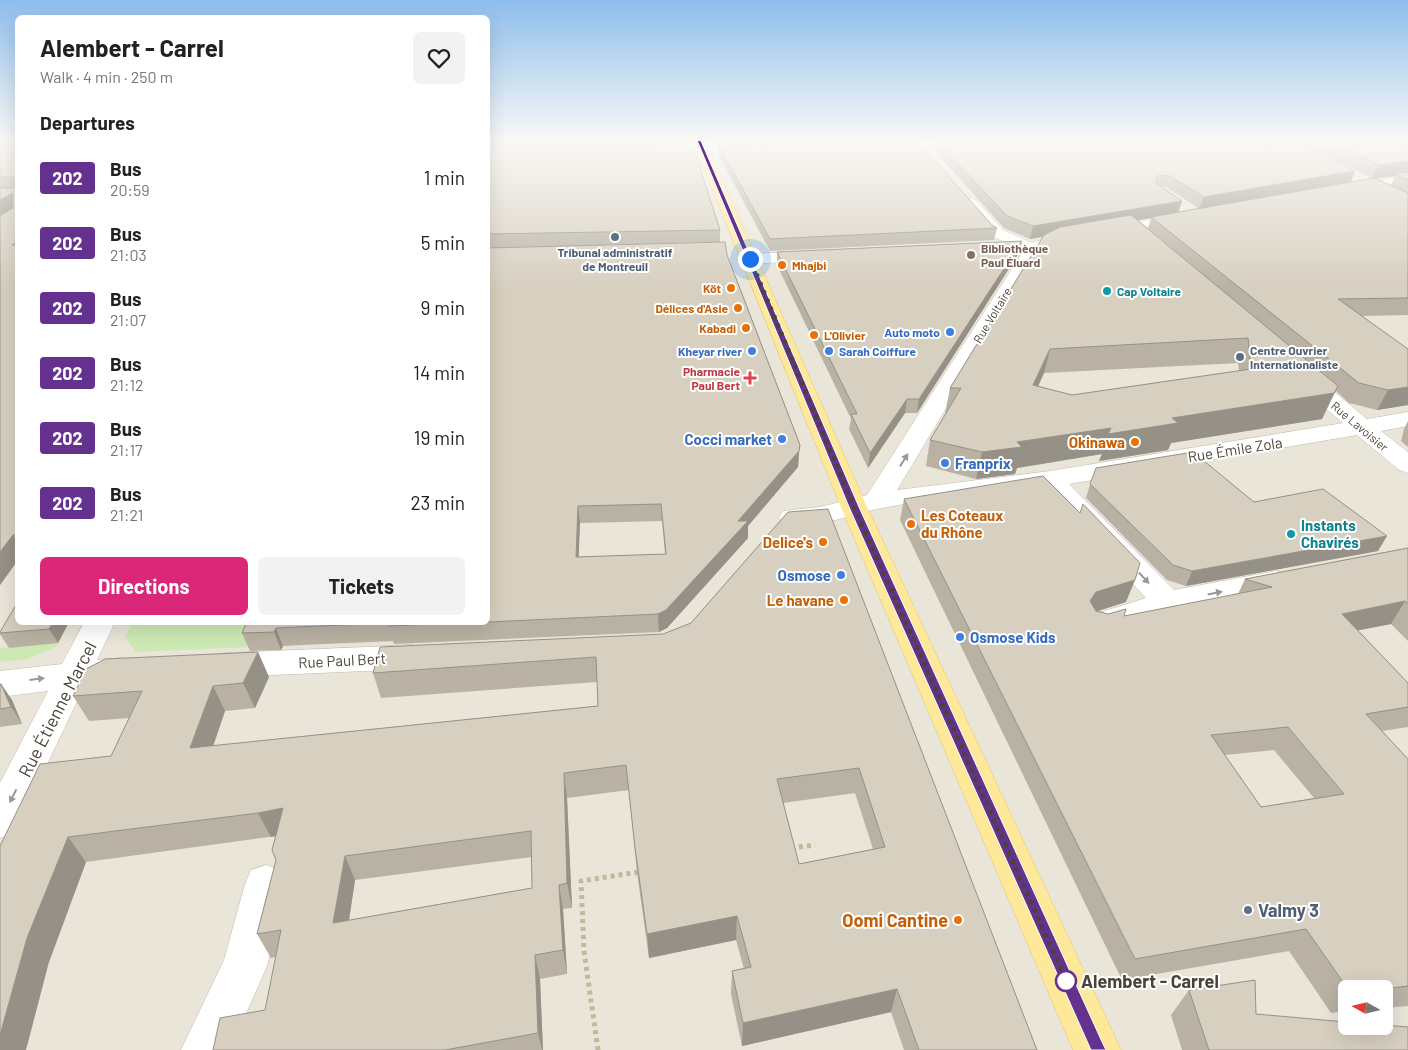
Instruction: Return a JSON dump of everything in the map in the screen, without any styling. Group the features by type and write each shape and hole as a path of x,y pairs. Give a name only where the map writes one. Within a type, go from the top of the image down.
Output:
{"main road":[{"path":"717,190 741,253 866,504 1097,1050"}],"street":[{"path":"967,190 997,233 1026,244"},
{"path":"1332,193 1349,190"},
{"path":"1378,190 1391,197"},
{"path":"992,246 1050,242 1198,217 1183,207"},
{"path":"1131,228 1152,247"},
{"name":"Rue Voltaire","path":"866,504 1031,252 1026,244"},
{"path":"741,253 828,255"},
{"name":"Rue Lavoisier","path":"1286,364 1408,465"},
{"name":"Rue Émile Zola","path":"866,504 1050,479 1408,419"},
{"path":"1050,479 1167,602"},
{"path":"768,536 780,522 790,518 820,515 866,504"},
{"path":"1100,624 1167,602 1301,576"},
{"name":"Rue Étienne Marcel","path":"0,821 99,625"},
{"name":"Rue Paul Bert","path":"198,667 445,655"},
{"path":"0,684 148,669"},
{"path":"205,1050 245,966 266,884"}],"path":[{"path":"786,849 815,844"},
{"path":"598,1050 584,951 581,881 649,870"}],"shaded area":[{"path":"0,190 15,190 15,625 490,625 490,190 1408,190 1408,1050 0,1050"}],"green space":[{"path":"131,625 261,625 251,647 136,652 125,637"},
{"path":"58,643 57,646 27,659 0,662 0,648"}],"building":[{"path":"0,190 15,190 15,243 12,245 15,245 15,535 0,552 0,216 13,208 13,193 0,200"},
{"path":"490,190 707,190 720,230 490,234"},
{"path":"743,190 961,190 992,225 997,228 770,239"},
{"path":"983,190 1166,190 1182,201 1033,226 1007,216"},
{"path":"1193,190 1245,190 1204,197"},
{"path":"1305,190 1401,190 1408,193 1408,298 1338,299 1408,349 1408,387 1388,390 1359,383 1151,217"},
{"path":"1131,215 1338,386 1334,393 1172,418 1178,423 1108,434 1111,428 1017,442 1022,447 982,452 930,440 961,388 950,388 1044,235 1060,227","holes":["1248,338 1251,369 1072,395 1033,385 1050,349"]},
{"path":"1022,241 919,399 907,399 870,453 851,414 857,414 777,252"},
{"path":"725,242 727,255 800,445 799,451 738,521 748,521 666,610 658,614 490,622 490,248","holes":["661,504 666,554 576,557 578,506"]},
{"path":"1193,452 1254,502 1323,489 1387,536 1192,571 1173,565 1090,484 1096,468"},
{"path":"1043,476 1080,513 1083,504 1140,563 1135,580 1096,592 1090,601 1096,611 1108,614 1126,609 1124,616 1272,587 1245,579 1408,548 1408,604 1405,601 1342,614 1408,683 1408,707 1366,714 1408,759 1408,986 1393,988 1393,980 1342,980 1306,929 1135,959 904,499","holes":["1288,727 1344,794 1261,807 1211,735"]},
{"path":"828,509 1037,1050 919,1050 897,989 743,1023 732,971 751,967 737,916 647,934 626,765 564,773 567,883 559,885 563,950 535,955 538,1033 445,1050 213,1050 220,1018 265,1010 281,930 257,934 276,860 272,850 283,808 258,813 68,837 27,938 0,1035 0,846 40,764 111,756 142,691 73,696 86,669 105,659 258,652 243,683 213,686 190,748 598,706 596,657 373,673 380,647 663,634 691,623 788,512","holes":["859,768 885,847 799,864 777,779","531,831 532,888 333,923 345,856"]},
{"path":"15,606 15,625 51,625 49,629 0,632"},
{"path":"246,625 342,625 276,628 274,632 242,633"},
{"path":"1,684 11,707 0,709"},
{"path":"1255,980 1256,1014 1338,1021 1338,1035 1393,1035 1393,1026 1408,1027 1408,1050 1209,1050 1189,990"}],"bus line":[{"name":"202","path":"720,190 854,507 1097,1050"}],"place":[{"name":"Tribunal administratif de Montreuil","path":"615,237"},
{"name":"Bibliothèque Paul Éluard","path":"971,255"},
{"name":"Mhajbi","path":"782,265"},
{"name":"Köt","path":"731,288"},
{"name":"Cap Voltaire","path":"1107,291"},
{"name":"Délices d'Asie","path":"738,308"},
{"name":"Kabadi","path":"746,328"},
{"name":"Auto moto","path":"950,332"},
{"name":"L'Olivier","path":"814,335"},
{"name":"Kheyar river","path":"752,351"},
{"name":"Sarah Coiffure","path":"829,351"},
{"name":"Centre Ouvrier Internationaliste","path":"1240,357"},
{"name":"Pharmacie Paul Bert","path":"750,378"},
{"name":"Cocci market","path":"782,439"},
{"name":"Okinawa","path":"1135,442"},
{"name":"Franprix","path":"945,463"},
{"name":"Les Coteaux du Rhône","path":"911,524"},
{"name":"Instants Chavirés","path":"1291,534"},
{"name":"Delice's","path":"823,542"},
{"name":"Osmose","path":"841,575"},
{"name":"Le havane","path":"844,600"},
{"name":"Osmose Kids","path":"960,637"},
{"name":"Valmy 3","path":"1248,910"},
{"name":"Oomi Cantine","path":"958,920"},
{"name":"Alembert - Carrel","path":"1066,981"}],"route":[{"path":"750,259 854,507 1068,985 1066,981"}]}
